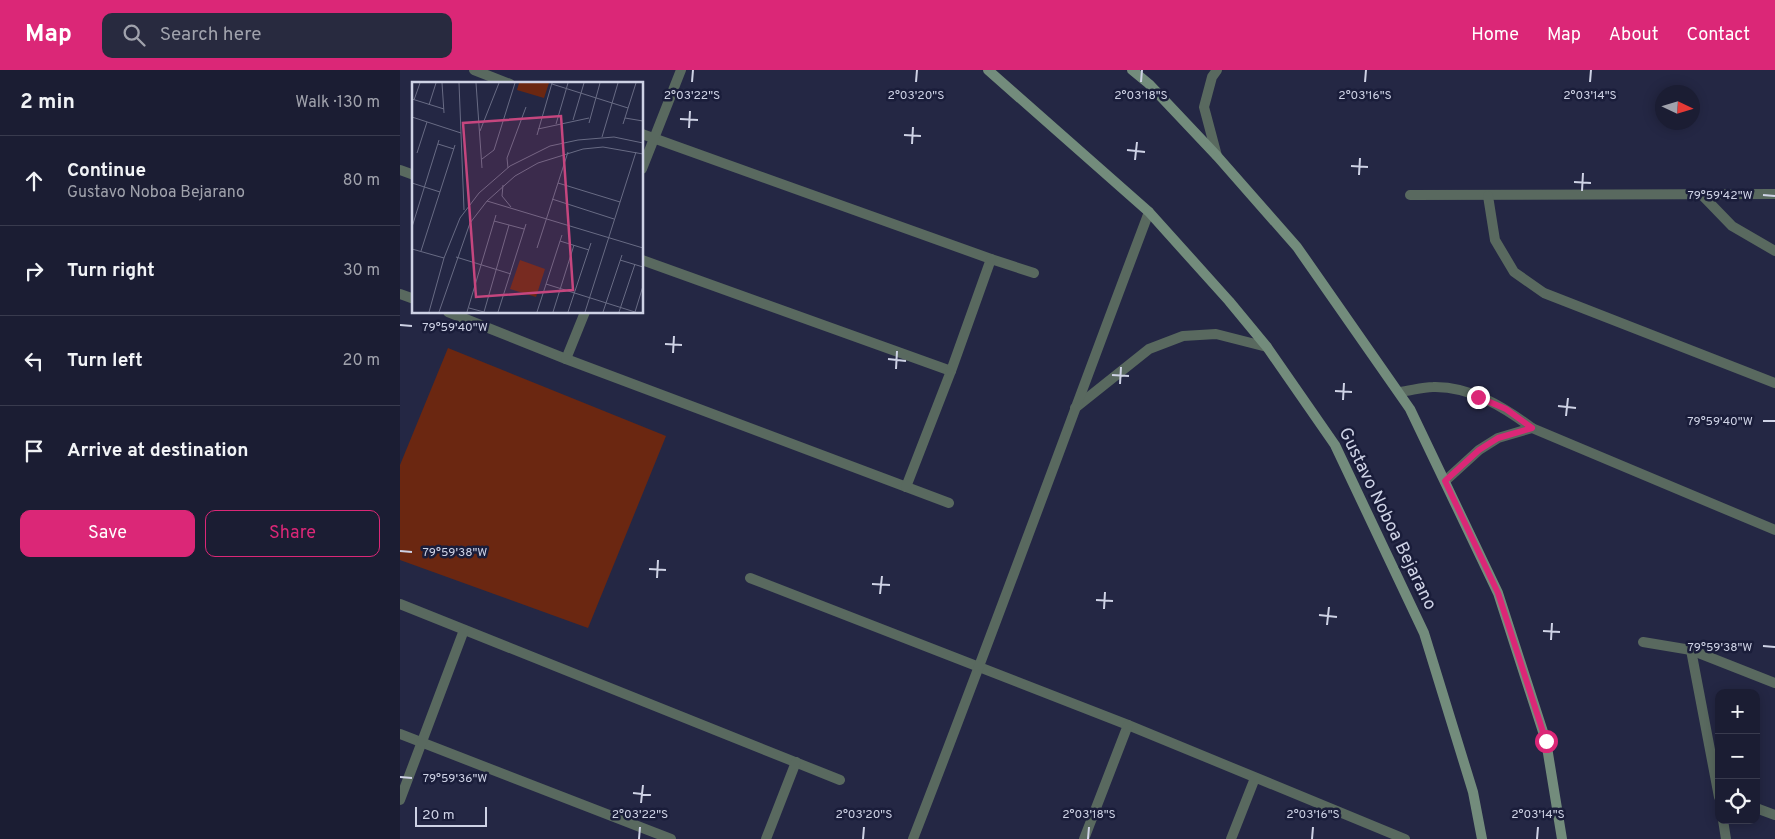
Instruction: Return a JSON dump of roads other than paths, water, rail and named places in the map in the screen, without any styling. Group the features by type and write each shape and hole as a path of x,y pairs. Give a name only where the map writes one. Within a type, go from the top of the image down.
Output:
{"street":[{"path":"474,70 505,82"},
{"path":"644,163 681,70"},
{"name":"Gustavo Noboa Bejarano","path":"988,70 1149,212 1229,300 1267,347 1335,444 1424,633 1473,792 1482,839"},
{"path":"1132,70 1149,84 1217,156 1297,247 1410,409 1498,593 1546,741 1562,839"},
{"path":"1217,70 1212,77 1204,107 1217,156"},
{"path":"644,135 1034,273"},
{"path":"400,170 412,175"},
{"path":"1410,195 1775,194"},
{"path":"1702,195 1732,226 1775,251"},
{"path":"1488,196 1495,240 1514,272 1544,293 1775,383"},
{"path":"913,839 980,668 1074,409 1149,212"},
{"path":"906,486 991,259"},
{"path":"644,261 951,370"},
{"path":"400,294 412,298"},
{"path":"453,314 566,360 949,503"},
{"path":"566,360 584,314"},
{"path":"1074,409 1149,349 1183,336 1216,334 1267,347"},
{"path":"1399,392 1433,387 1455,389 1506,409 1532,428 1775,530"},
{"path":"1445,481 1479,450 1498,438 1532,428"},
{"path":"750,578 1128,725 1405,839"},
{"path":"400,604 840,780"},
{"path":"400,800 464,630"},
{"path":"1643,642 1692,650 1775,683"},
{"path":"1692,650 1716,779"},
{"path":"1084,839 1128,725"},
{"path":"400,734 671,839"},
{"path":"766,839 796,762"},
{"path":"1231,839 1255,778"},
{"path":"1760,809 1775,815"},
{"path":"1724,824 1726,839"}]}
